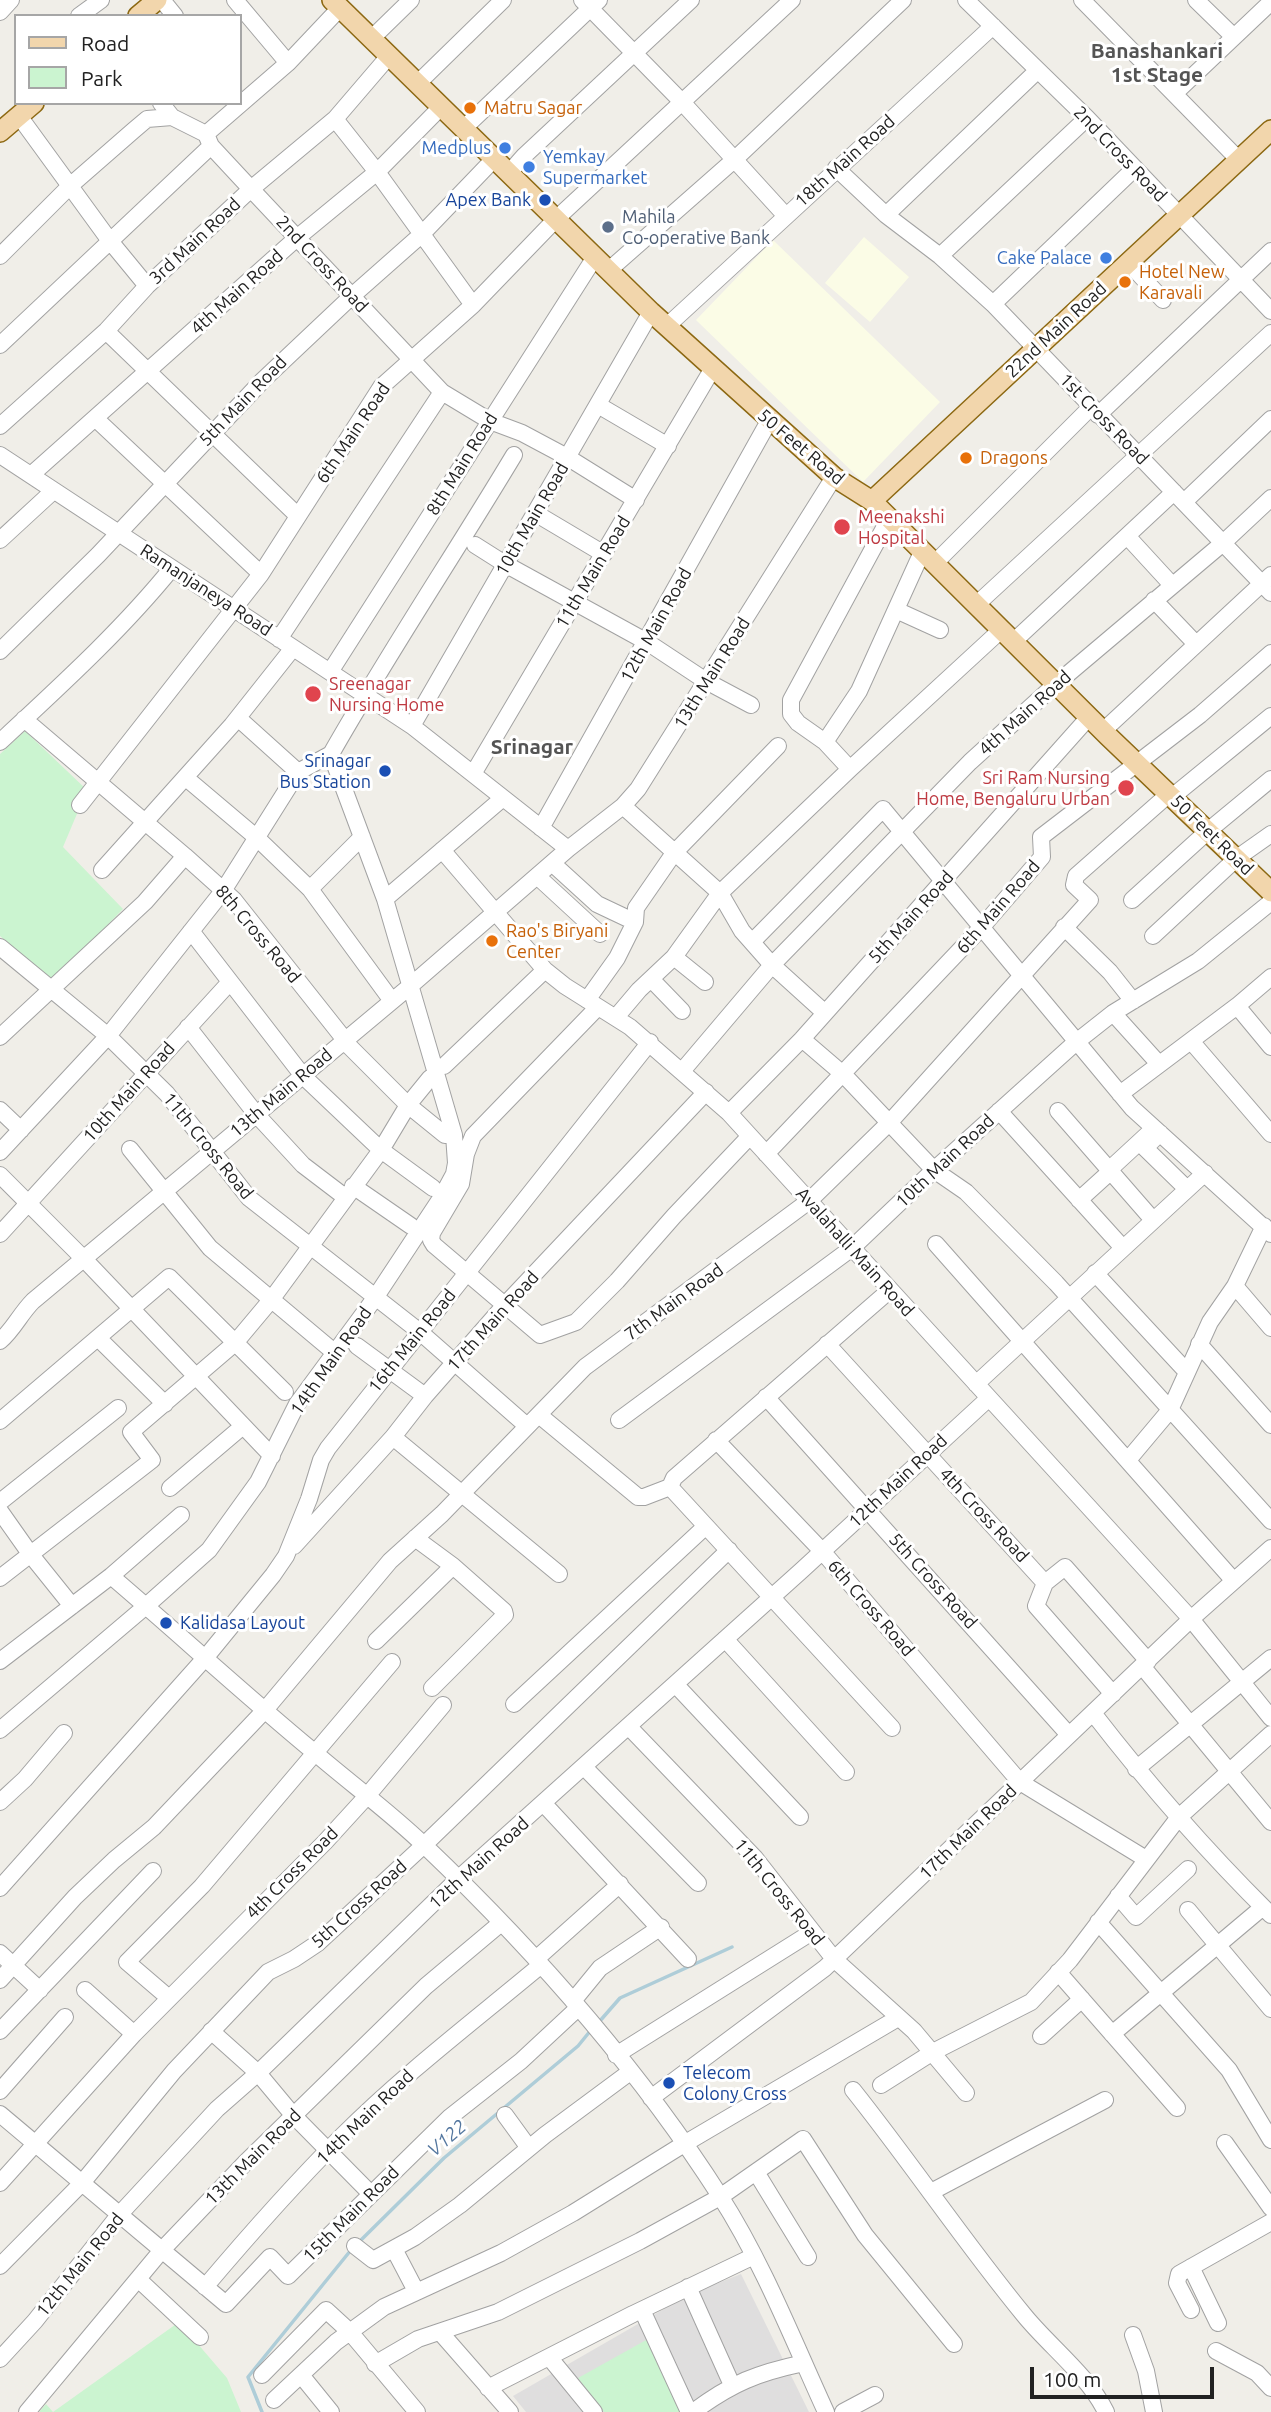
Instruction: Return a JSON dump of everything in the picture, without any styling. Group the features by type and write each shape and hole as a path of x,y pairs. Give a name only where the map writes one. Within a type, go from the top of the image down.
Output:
{"main road":[{"path":"141,14 160,0"},
{"name":"50 Feet Road","path":"336,4 651,312 834,477 872,502 1096,724 1268,884"},
{"path":"0,132 32,105"},
{"name":"22nd Main Road","path":"872,502 1271,130"}],"street":[{"path":"0,12 11,0"},
{"path":"82,14 100,0"},
{"path":"160,0 173,14"},
{"path":"235,0 288,63"},
{"path":"371,39 411,0"},
{"path":"417,84 503,0"},
{"path":"509,173 632,53 691,0"},
{"path":"556,219 792,0"},
{"path":"602,263 734,160 904,0"},
{"name":"2nd Cross Road","path":"967,0 1087,118 1271,311"},
{"path":"1082,0 1239,160"},
{"path":"1196,0 1234,37"},
{"path":"1175,93 1271,2"},
{"path":"463,129 590,3 632,53 682,102 785,215"},
{"path":"242,98 288,63 336,4"},
{"name":"18th Main Road","path":"667,326 993,26"},
{"name":"3rd Main Road","path":"0,426 106,331 147,286 251,189 335,119 389,56"},
{"path":"887,215 1037,71"},
{"name":"2nd Cross Road","path":"163,105 172,117 209,140 251,189 442,392 489,421 523,433 568,457 636,500"},
{"path":"0,345 110,241 209,140 236,105"},
{"name":"4th Main Road","path":"31,475 298,237 377,172 441,107"},
{"path":"19,116 110,241 147,286"},
{"path":"0,256 71,186 147,120 172,117"},
{"path":"940,256 1087,118"},
{"path":"335,119 377,172 473,305"},
{"name":"5th Main Road","path":"0,650 118,533 272,370 421,235 494,159"},
{"name":"1st Cross Road","path":"836,168 887,215 940,256 993,304 1223,543 1268,584"},
{"path":"993,304 1134,169"},
{"name":"6th Main Road","path":"80,805 261,574 381,387 473,305 556,219"},
{"path":"819,738 859,691 896,610 929,558 1271,251"},
{"path":"1129,262 1163,300"},
{"name":"8th Main Road","path":"330,672 489,421 602,263"},
{"name":"10th Main Road","path":"412,726 651,312"},
{"path":"106,331 298,516"},
{"path":"976,605 1271,333"},
{"name":"11th Main Road","path":"473,775 713,368"},
{"path":"103,870 237,718 442,392"},
{"path":"598,405 668,446"},
{"path":"96,419 261,574"},
{"path":"617,1016 674,957 720,893 849,769 1271,419"},
{"name":"12th Main Road","path":"541,828 769,421"},
{"name":"Ramanjaneya Road","path":"0,455 412,726 473,775"},
{"path":"0,1152 108,1036 223,891 298,772 331,754 514,455"},
{"name":"13th Main Road","path":"0,1341 14,1328 24,1310 33,1301 409,987 568,849 624,806 651,770 834,477"},
{"path":"0,540 50,494 52,489"},
{"name":"4th Main Road","path":"682,1070 772,965 970,762 1056,684 1223,543 1271,498"},
{"path":"535,513 604,554"},
{"path":"849,769 819,738 798,723 791,713 792,700 889,519"},
{"path":"1127,536 1172,586"},
{"path":"475,545 647,642 706,681 751,705"},
{"path":"0,742 99,647 172,568"},
{"name":"5th Main Road","path":"729,1113 802,1039 944,881 1096,724 1268,584"},
{"path":"1154,600 1196,644"},
{"path":"896,610 940,630"},
{"name":"6th Main Road","path":"766,1154 981,928 1042,857 1041,837 1200,715 1271,653"},
{"path":"1171,796 1271,716"},
{"path":"237,718 298,772"},
{"name":"8th Cross Road","path":"24,719 223,891 242,910 344,1041 408,1105 445,1135"},
{"path":"750,1136 576,1322 540,1335 431,1240 432,1233 461,1184 472,1136 592,1004 635,922 636,908 674,853 778,746"},
{"name":"14th Main Road","path":"0,1730 209,1550 243,1504 272,1456 293,1411 375,1298 435,1209 454,1174 454,1135 385,899 331,754"},
{"path":"473,775 568,849"},
{"path":"186,778 257,838 310,889 392,1001"},
{"path":"1132,900 1208,831 1271,779"},
{"name":"7th Main Road","path":"265,1710 390,1561 461,1495 585,1367 809,1201 890,1122 1090,900 1074,885 1076,876 1171,796"},
{"path":"385,899 503,798"},
{"path":"624,806 720,893 752,943 825,1013"},
{"path":"752,943 883,809 1119,1094 1268,1230 1210,1322 1170,1410 1128,1460"},
{"path":"1153,936 1237,858 1271,834"},
{"path":"310,889 362,837"},
{"name":"Avalahalli Main Road","path":"442,850 545,970 592,1004 617,1016 729,1113 1191,1619 1271,1718"},
{"path":"0,1037 145,902 185,856"},
{"path":"552,863 597,904 635,922"},
{"path":"537,876 600,934"},
{"name":"10th Main Road","path":"619,1420 852,1248 1075,1042 1113,1013 1198,961 1271,902"},
{"path":"1064,927 1110,972 1133,1001"},
{"path":"191,931 303,1076 381,1150 433,1188"},
{"name":"11th Cross Road","path":"0,947 108,1036 167,1094 249,1198 420,1332 455,1364 638,1497 672,1490"},
{"path":"674,957 705,982"},
{"path":"444,1066 545,970"},
{"path":"1119,1094 1237,1006 1271,977"},
{"path":"651,979 682,1011"},
{"name":"10th Main Road","path":"0,1234 230,982"},
{"path":"1237,1006 1271,1046"},
{"path":"1113,1013 1159,1065"},
{"path":"188,1027 256,1114 303,1166 411,1226"},
{"path":"802,1039 844,1075 934,1170 967,1192 1068,1297 1271,1521"},
{"path":"1191,1041 1271,1134"},
{"name":"16th Main Road","path":"206,1657 286,1556 321,1460 351,1418 650,1042"},
{"path":"0,1578 152,1460 131,1432 234,1343 271,1300 381,1150 408,1105 430,1078"},
{"name":"17th Main Road","path":"286,1556 393,1437 504,1306 706,1092"},
{"path":"0,1110 21,1130"},
{"path":"999,1111 1123,1248"},
{"path":"1058,1111 1153,1220"},
{"path":"1079,1200 1157,1130"},
{"path":"1157,1130 1145,1148 1187,1189"},
{"path":"131,1149 210,1248 334,1352"},
{"path":"976,1384 1205,1173"},
{"path":"0,1175 272,1456"},
{"path":"936,1244 1234,1581"},
{"path":"1095,1273 1187,1371"},
{"path":"0,1421 169,1277 285,1392"},
{"path":"1235,1286 1271,1328"},
{"path":"890,1290 674,1478 672,1490 891,1728"},
{"path":"98,1338 165,1404"},
{"name":"4th Cross Road","path":"827,1344 1045,1583"},
{"path":"1199,1344 1271,1425"},
{"path":"357,1346 425,1396"},
{"name":"5th Cross Road","path":"766,1397 869,1508 1069,1735"},
{"name":"12th Main Road","path":"0,2359 35,2321 120,2215 216,2109 258,2073 458,1880 989,1398"},
{"path":"0,1502 118,1408"},
{"path":"170,1488 243,1426"},
{"path":"393,1437 559,1574"},
{"name":"6th Cross Road","path":"716,1440 822,1551 1020,1782 1146,1859"},
{"path":"0,1511 30,1555 72,1606"},
{"path":"0,1661 111,1576 181,1515"},
{"path":"514,1704 706,1526"},
{"path":"415,1538 453,1566 504,1611 505,1615 432,1688"},
{"name":"17th Main Road","path":"651,2098 834,1959 1191,1619 1271,1548"},
{"name":"5th Cross Road","path":"0,2266 82,2183 211,2031 268,1972 318,1943 424,1845 729,1550"},
{"path":"376,1641 453,1566"},
{"path":"1113,1694 1036,1606 1045,1583 1065,1567 1271,1822"},
{"path":"111,1576 424,1845 501,1923 575,2004 651,2098 720,2197 754,2256 826,2412"},
{"path":"725,1639 846,1772"},
{"path":"0,1888 206,1657"},
{"path":"1136,1769 1271,1658"},
{"path":"169,1998 127,1962 202,1886 392,1662"},
{"path":"675,1684 800,1817"},
{"name":"4th Cross Road","path":"0,2183 134,2034 367,1796 443,1705"},
{"path":"0,1980 75,1897 114,1860 155,1827 265,1710"},
{"path":"1093,1713 1136,1769 1221,1865 1267,1911 1219,1945 1112,2034"},
{"name":"11th Cross Road","path":"629,1727 755,1858 834,1959 933,2052 966,2093"},
{"path":"0,1802 25,1779 64,1732"},
{"path":"881,2085 933,2052 1031,2002 1059,1972 1179,1817 1271,1734"},
{"path":"584,1767 698,1883"},
{"path":"544,1804 688,1959"},
{"path":"1118,1896 1136,1917 1188,1869"},
{"path":"0,2031 153,1871"},
{"name":"14th Main Road","path":"205,2287 262,2220 329,2150 419,2066 538,1962 620,1884"},
{"path":"1188,1910 1271,2009"},
{"path":"1098,1922 1228,2070 1271,2140"},
{"name":"13th Main Road","path":"27,2412 162,2250 293,2115 426,1986 501,1923"},
{"name":"15th Main Road","path":"205,2287 226,2304 270,2256 288,2276 450,2117 521,2062 575,2004 600,1968 661,1927"},
{"path":"616,2055 812,1931"},
{"path":"0,1953 40,1990"},
{"path":"1059,1972 1177,2108"},
{"path":"85,1990 134,2034"},
{"path":"1041,2036 1082,1999"},
{"path":"0,2091 65,2017"},
{"path":"274,2400 350,2332 384,2307 501,2253 573,2213 898,2018"},
{"path":"211,2031 258,2073 293,2115 371,2194"},
{"path":"355,2246 373,2260 415,2237 630,2072"},
{"path":"853,2090 982,2263 1026,2318 1082,2379 1106,2412"},
{"path":"931,2192 1105,2100"},
{"path":"0,2114 205,2287"},
{"path":"505,2115 529,2148"},
{"path":"375,2364 418,2339 510,2307 720,2197 803,2139 865,2235 954,2344"},
{"path":"1225,2143 1271,2208"},
{"path":"756,2172 808,2257"},
{"path":"1191,2310 1177,2279 1179,2273 1271,2222"},
{"path":"394,2249 416,2291"},
{"path":"488,2388 754,2256"},
{"path":"1191,2267 1218,2323"},
{"path":"138,2279 200,2337"},
{"path":"688,2287 732,2385"},
{"path":"262,2375 276,2356 326,2310 350,2332 417,2412"},
{"path":"642,2310 691,2412 732,2385 764,2372 804,2363"},
{"path":"440,2332 510,2412"},
{"path":"1133,2335 1137,2353 1146,2371 1154,2412"},
{"path":"1216,2351 1257,2372 1271,2388"},
{"path":"549,2357 594,2412"},
{"path":"301,2375 331,2412"},
{"path":"844,2412 875,2395"}],"shaded area":[{"path":"864,237 909,277 870,322 825,283"},
{"path":"773,240 940,402 863,482 696,320"},
{"path":"741,2274 809,2412 526,2412 513,2396 690,2294"}],"green space":[{"path":"25,731 87,790 63,847 123,909 52,982 0,936 0,754"},
{"path":"179,2322 227,2378 241,2412 53,2412"},
{"path":"648,2339 680,2412 604,2412 578,2378"},
{"path":"46,2404 53,2412 39,2412"}],"waterway":[{"name":"V122","path":"599,2022 620,1998 732,1947"},
{"name":"V122","path":"359,2242 444,2158 578,2046 591,2030"},
{"name":"V122","path":"262,2412 248,2377 351,2250"}],"place":[{"name":"Matru Sagar","path":"470,108"},
{"name":"Medplus","path":"505,148"},
{"name":"Yemkay Supermarket","path":"529,167"},
{"name":"Apex Bank","path":"545,200"},
{"name":"Mahila Co-operative Bank","path":"608,227"},
{"name":"Cake Palace","path":"1106,258"},
{"name":"Hotel New Karavali","path":"1125,282"},
{"name":"Dragons","path":"966,458"},
{"name":"Meenakshi Hospital","path":"842,527"},
{"name":"Sreenagar Nursing Home","path":"313,694"},
{"name":"Srinagar Bus Station","path":"385,771"},
{"name":"Sri Ram Nursing Home, Bengaluru Urban","path":"1126,788"},
{"name":"Rao's Biryani Center","path":"492,941"},
{"name":"Kalidasa Layout","path":"166,1623"},
{"name":"Telecom Colony Cross","path":"669,2083"}],"district":[{"name":"Banashankari 1st Stage","path":"1157,63"},
{"name":"Srinagar","path":"532,747"}]}
